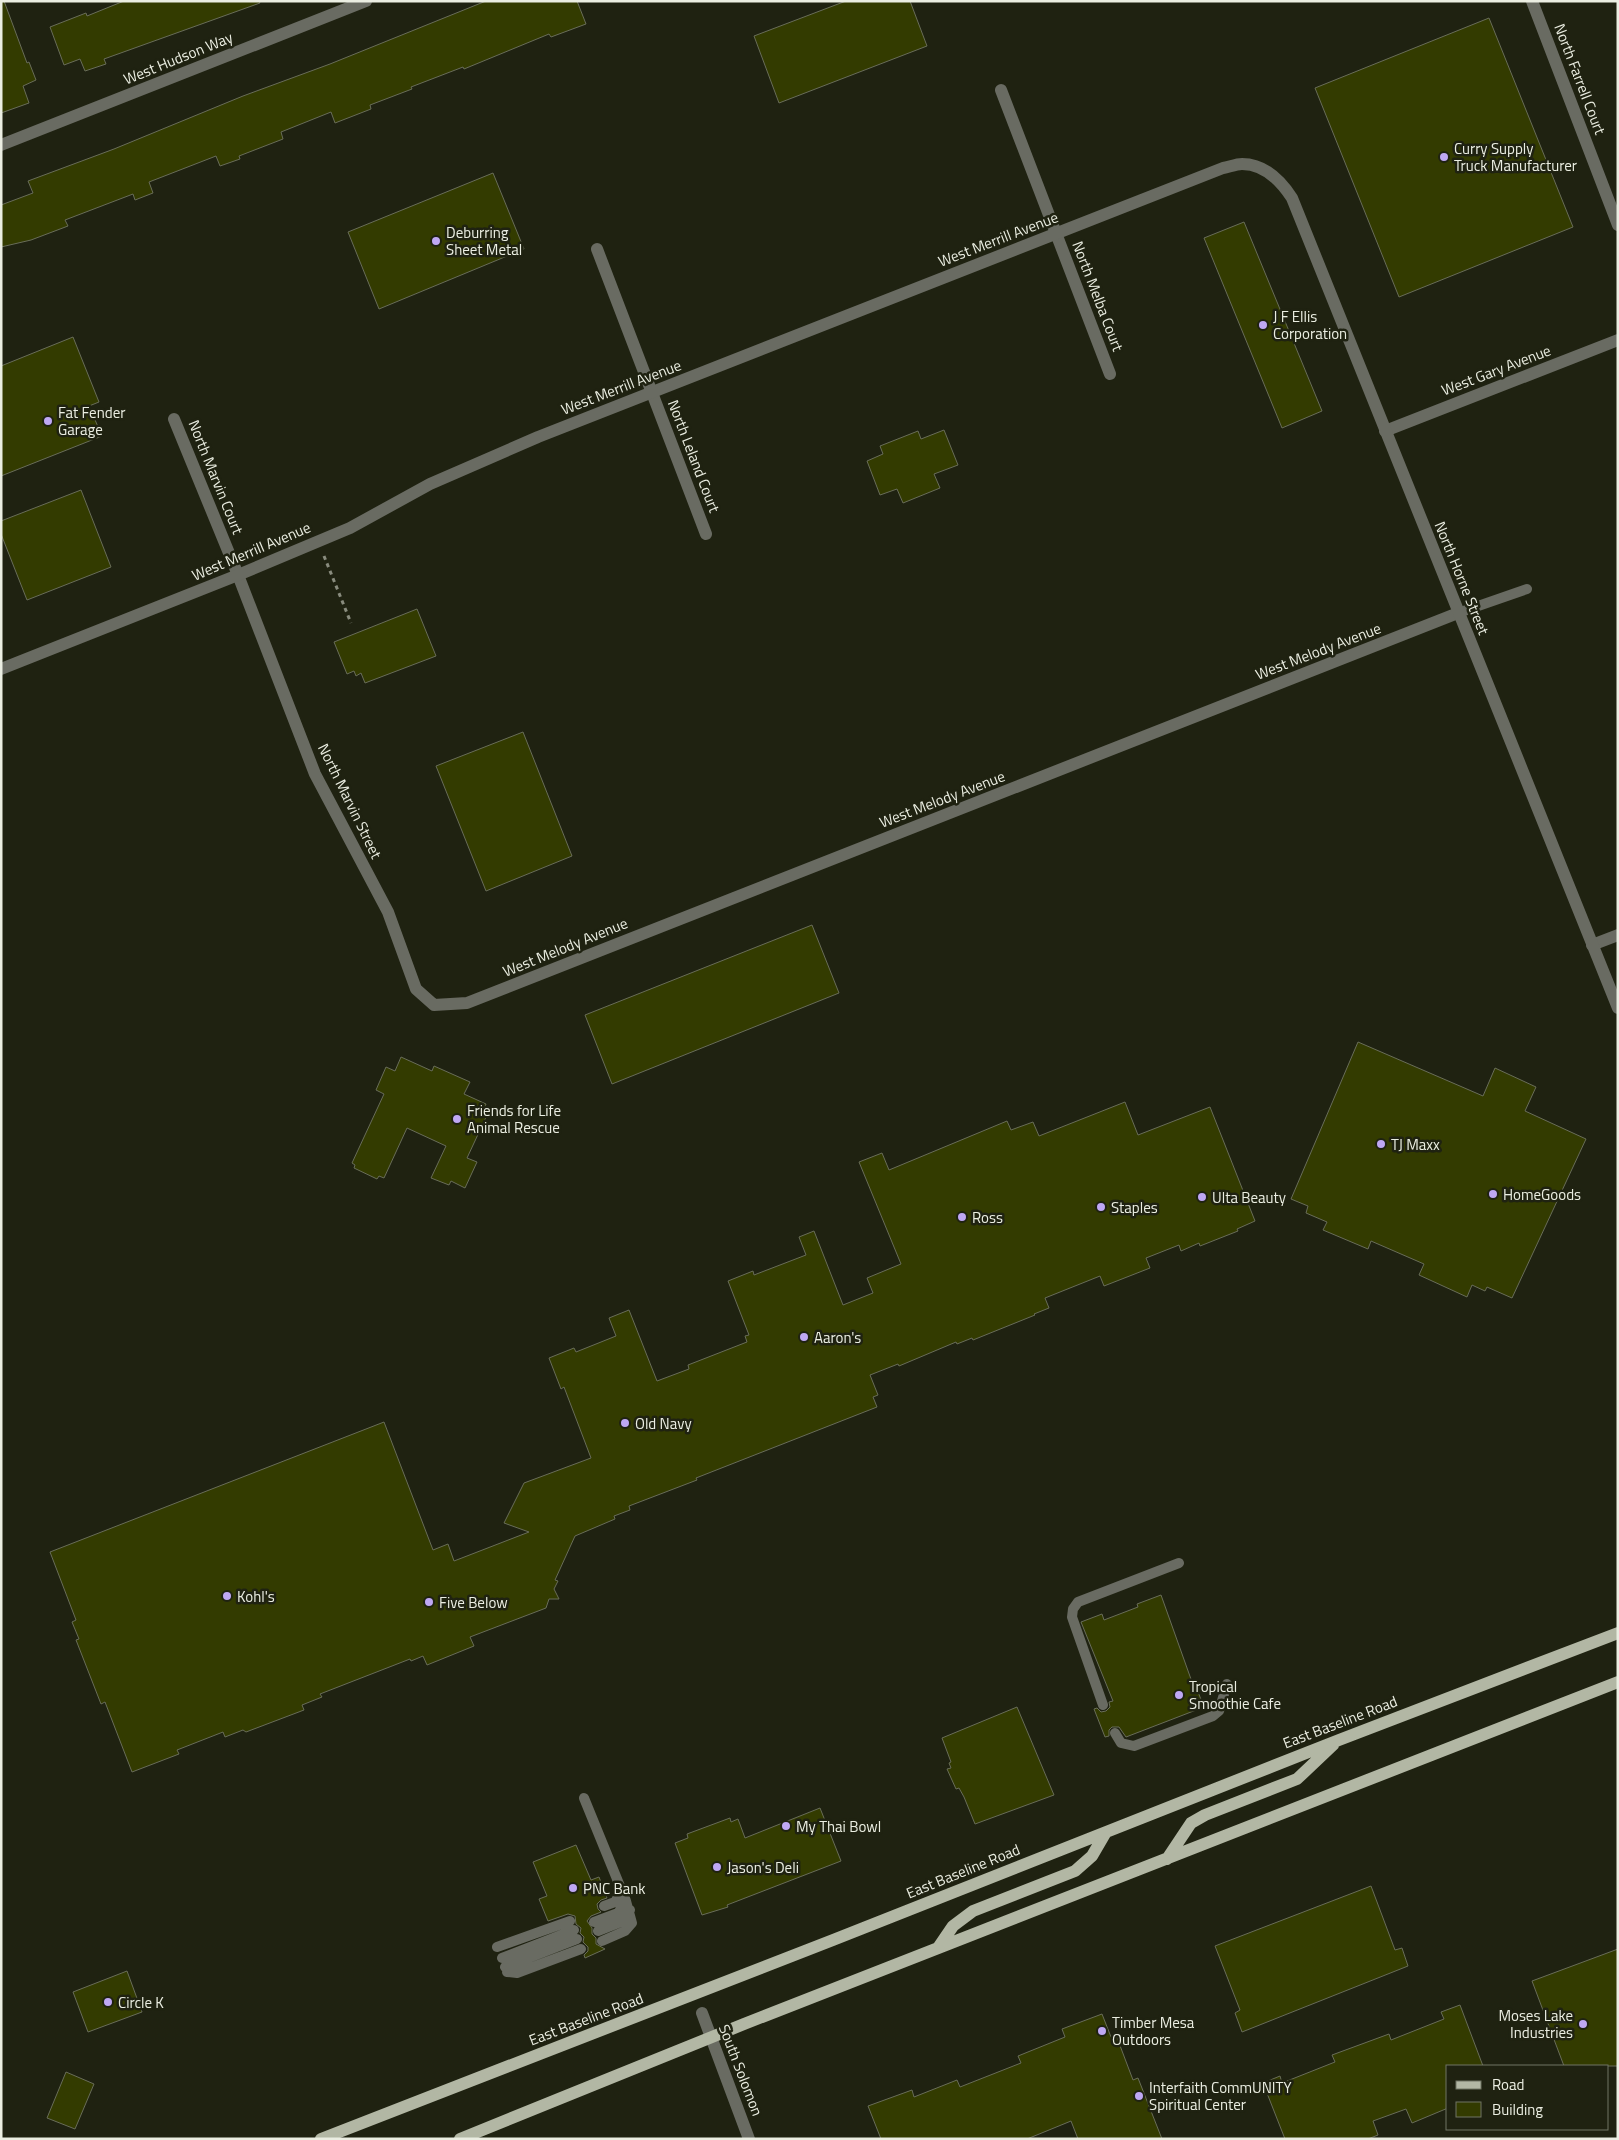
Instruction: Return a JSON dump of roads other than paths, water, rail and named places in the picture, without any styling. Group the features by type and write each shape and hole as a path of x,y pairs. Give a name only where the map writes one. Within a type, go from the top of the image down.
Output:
{"main road":[{"name":"East Baseline Road","path":"321,2139 744,1975 1338,1740 1618,1634"},
{"path":"460,2139 710,2037 1618,1682"},
{"path":"1167,1859 1191,1823 1205,1815 1297,1779 1338,1740"},
{"path":"938,1948 953,1926 973,1911 1075,1871 1087,1862 1097,1850 1106,1832"}],"street":[{"name":"West Hudson Way","path":"1,146 366,1"},
{"name":"North Farrell Court","path":"1532,1 1618,224"},
{"name":"North Melba Court","path":"1001,90 1110,374"},
{"name":"West Merrill Avenue","path":"1,669 238,575 350,528 430,484 538,438 1223,168 1243,164 1263,169"},
{"name":"North Horne Street","path":"1263,169 1280,180 1292,198 1618,1008"},
{"name":"North Leland Court","path":"597,249 706,534"},
{"name":"West Gary Avenue","path":"1386,431 1618,340"},
{"name":"North Marvin Court","path":"174,419 238,575"},
{"name":"North Marvin Street","path":"238,575 315,774 388,912 416,988 434,1006"},
{"name":"West Melody Avenue","path":"434,1006 467,1003 1458,613"},
{"path":"1592,945 1618,935"},
{"name":"South Solomon","path":"702,2013 749,2139"}],"lane":[{"path":"1458,613 1527,589"},
{"path":"1103,1705 1072,1617 1073,1609 1078,1602 1179,1563"},
{"path":"1115,1733 1121,1743 1134,1746 1212,1716 1219,1711 1227,1684"},
{"path":"584,1798 622,1890 628,1906 632,1923 625,1931 598,1932 618,1912 628,1906"},
{"path":"604,1906 615,1902 622,1890"},
{"path":"497,1947 575,1935"},
{"path":"575,1935 517,1973 505,1966 575,1935"}],"place":[{"name":"Curry Supply Truck Manufacturer","path":"1444,157"},
{"name":"Deburring Sheet Metal","path":"436,241"},
{"name":"J F Ellis Corporation","path":"1263,325"},
{"name":"Fat Fender Garage","path":"48,421"},
{"name":"Friends for Life Animal Rescue","path":"457,1119"},
{"name":"TJ Maxx","path":"1381,1144"},
{"name":"HomeGoods","path":"1493,1194"},
{"name":"Ulta Beauty","path":"1202,1197"},
{"name":"Staples","path":"1101,1207"},
{"name":"Ross","path":"962,1217"},
{"name":"Aaron's","path":"804,1337"},
{"name":"Old Navy","path":"625,1423"},
{"name":"Kohl's","path":"227,1596"},
{"name":"Five Below","path":"429,1602"},
{"name":"Tropical Smoothie Cafe","path":"1179,1695"},
{"name":"My Thai Bowl","path":"786,1826"},
{"name":"Jason's Deli","path":"717,1867"},
{"name":"PNC Bank","path":"573,1888"},
{"name":"Circle K","path":"108,2002"},
{"name":"Moses Lake Industries","path":"1583,2024"},
{"name":"Timber Mesa Outdoors","path":"1102,2031"},
{"name":"Interfaith CommUNITY Spiritual Center","path":"1139,2096"}]}
